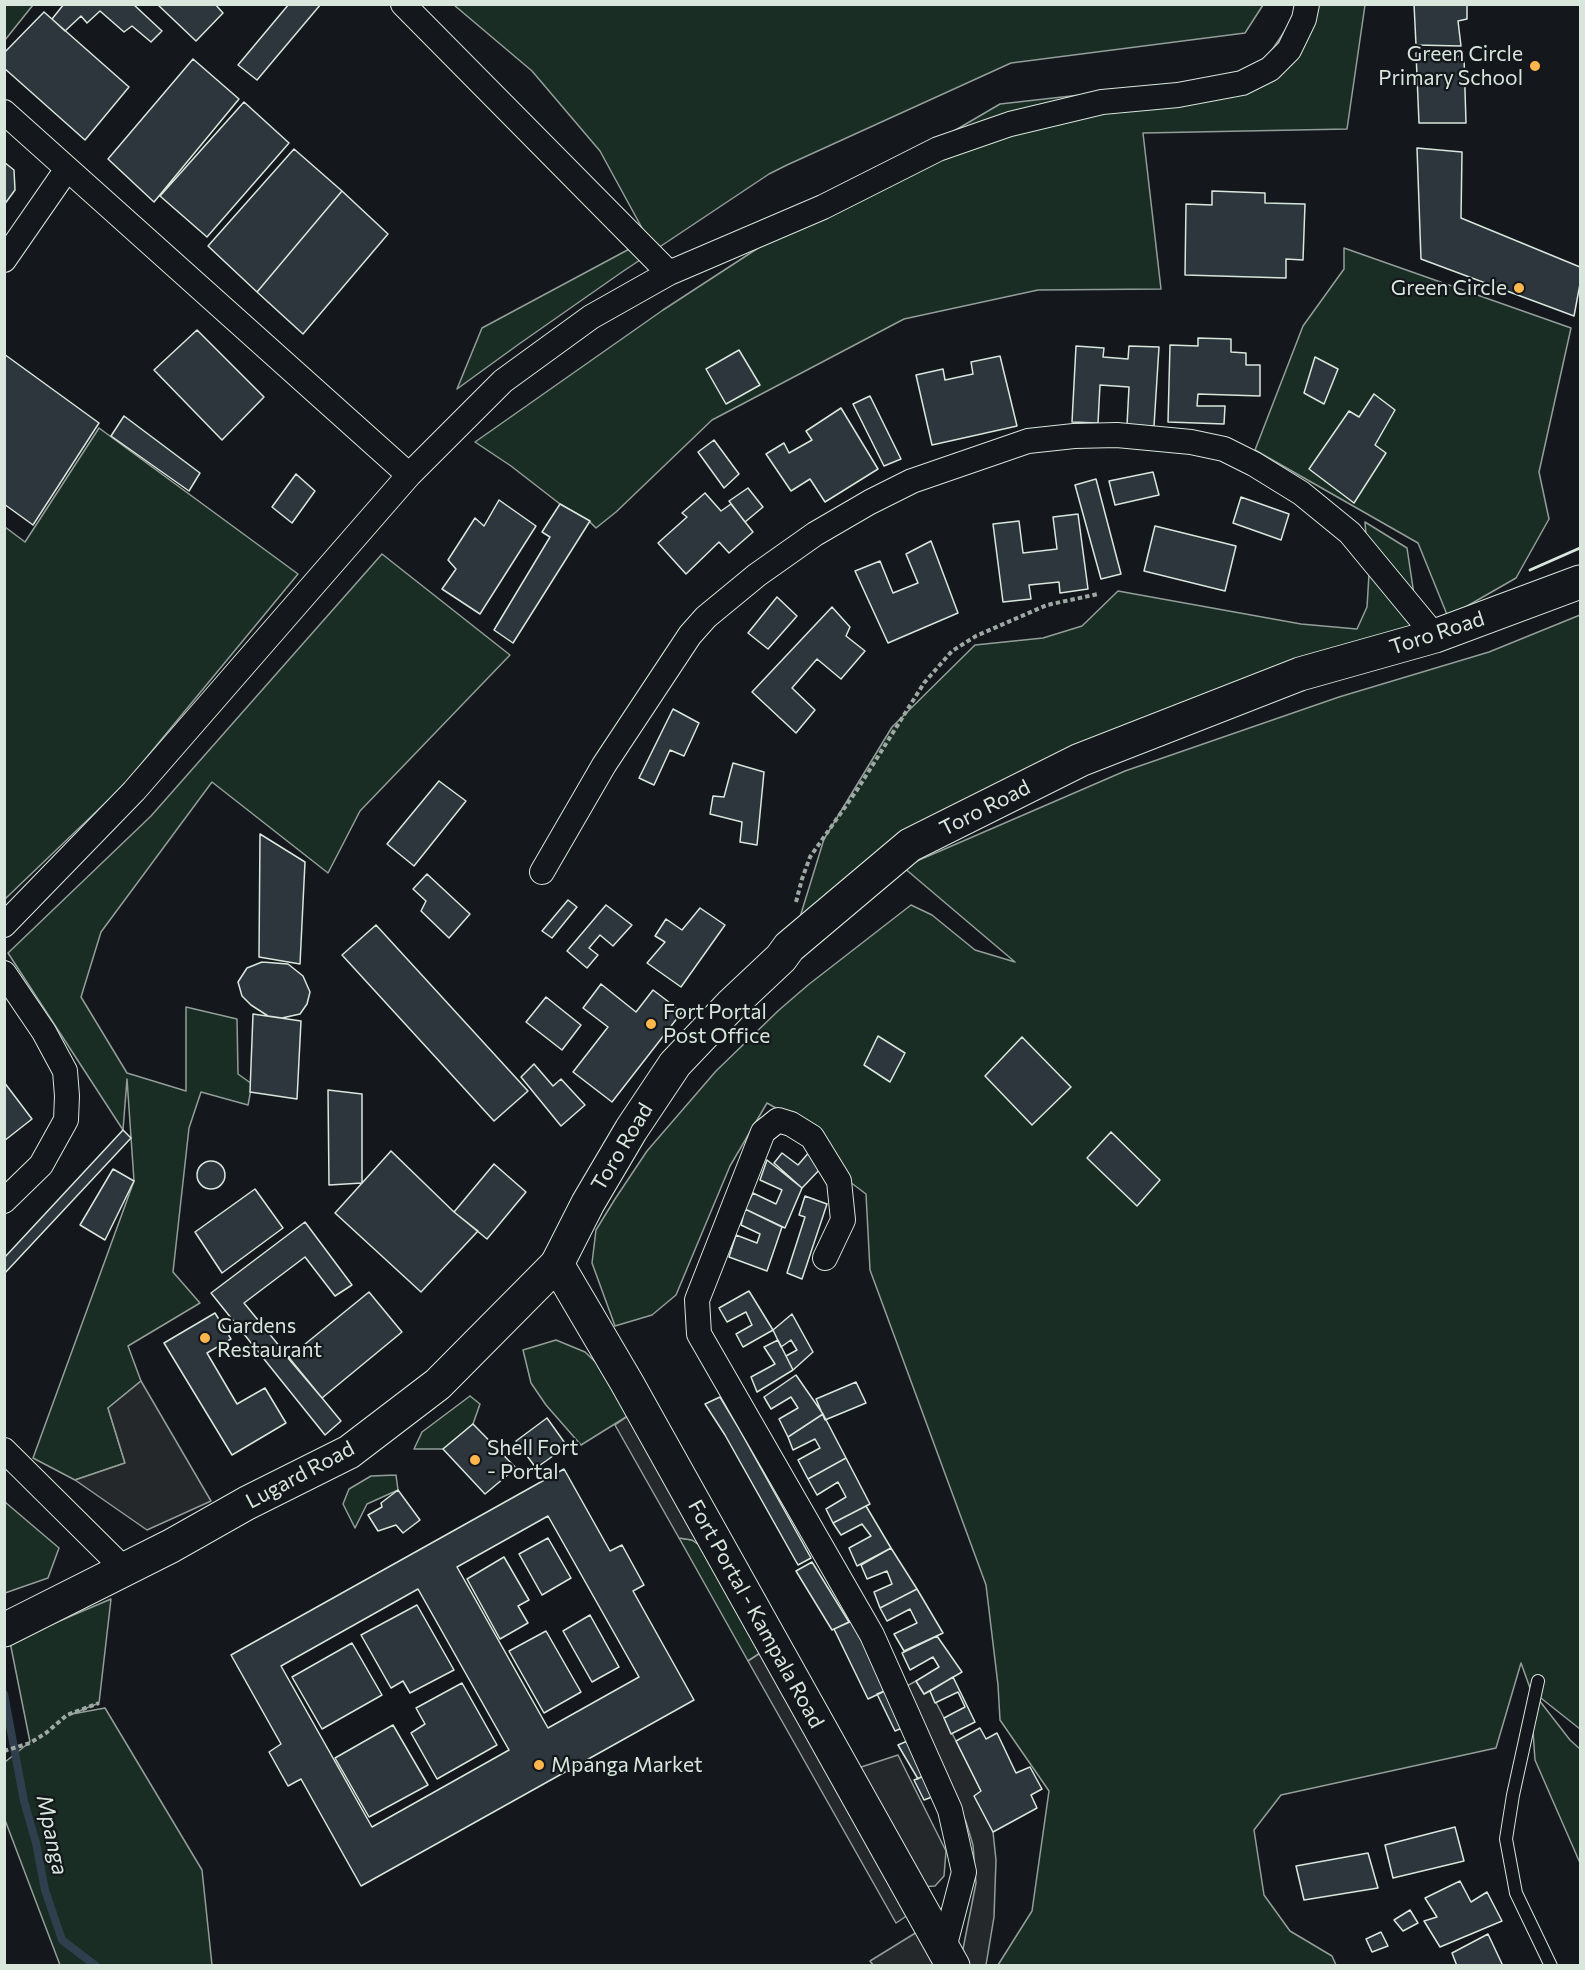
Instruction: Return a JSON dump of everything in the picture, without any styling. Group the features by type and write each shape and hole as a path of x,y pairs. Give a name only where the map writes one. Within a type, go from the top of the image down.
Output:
{"main road":[{"name":"Toro Road","path":"557,1264 588,1203 631,1130 675,1064 731,1005 781,958 789,947 910,845 1080,760 1300,674 1436,636 1581,582"},
{"name":"Lugard Road","path":"4,1630 39,1614 247,1503 349,1452 438,1384 557,1264"},
{"name":"Fort Portal - Kampala Road","path":"557,1264 633,1393 948,1957"}],"street":[{"path":"403,4 669,273"},
{"path":"4,925 134,792 409,475 503,381 591,317 669,273 823,207 938,149 1010,124 1102,102 1178,95 1242,83 1270,69 1289,50 1304,19 1307,4"},
{"path":"4,112 214,297 409,475"},
{"path":"4,260 67,169"},
{"path":"542,872 604,765 690,635 706,617 757,575 815,534 870,502 921,478 1028,441 1074,435 1117,435 1191,442 1224,449 1254,464 1301,493 1350,533 1436,636"},
{"path":"4,973 45,1032 65,1071 67,1096 66,1120 41,1165 4,1201"},
{"path":"825,1258 843,1220 838,1181 812,1137 790,1124 777,1120 763,1132 697,1300 699,1334 872,1635 950,1810 964,1872 948,1957"},
{"path":"4,1450 124,1570"}],"lane":[{"path":"1538,1681 1506,1839 1516,1893 1551,1965"}],"path":[{"path":"789,947 791,922 810,857 857,790 924,683 952,651 976,636 1047,605 1098,594"},
{"path":"4,1751 30,1743 46,1733 67,1714 99,1703"}],"green space":[{"path":"4,5 33,5 5,40"},
{"path":"454,5 1263,5 1245,33 1011,63 787,165 769,174 622,272 457,389 482,328 648,239 600,151 532,71"},
{"path":"1302,5 1365,5 1347,129 1143,133 1161,289 1038,290 904,319 712,420 616,512 596,528 475,442 663,310 795,224 1000,104 1169,85 1258,71"},
{"path":"1344,248 1571,328 1539,472 1549,519 1516,578 1448,617 1418,543 1255,450 1303,326 1344,269"},
{"path":"99,428 298,574 123,786 5,899 5,527 25,542"},
{"path":"1365,522 1407,548 1421,641 1114,751 912,849 796,930 824,839 892,727 975,645 1043,638 1082,626 1118,591 1301,624 1357,629 1367,607 1369,574"},
{"path":"382,554 510,655 360,811 328,873 212,782 101,932 81,997 127,1073 186,1091 186,1007 237,1019 238,1074 252,1084 248,1105 201,1092 189,1128 173,1272 200,1303 128,1346 141,1381 108,1408 125,1463 75,1480 33,1458 134,1181 127,1079 123,1130 8,953 151,816"},
{"path":"1580,615 1580,1729 1532,1691 1570,1740 1580,1749 1580,1863 1535,1760 1530,1688 1521,1663 1496,1748 1281,1795 1254,1830 1264,1895 1290,1931 1332,1956 1336,1965 998,1965 1032,1911 1049,1791 1000,1720 986,1585 870,1270 866,1194 846,1179 790,1116 767,1103 730,1166 676,1295 652,1315 615,1326 592,1263 596,1230 647,1151 716,1071 808,985 911,905 932,915 975,950 1015,962 903,867 1125,771 1339,697 1489,652"},
{"path":"556,1340 585,1352 611,1377 634,1412 581,1445 546,1405 531,1383 523,1350"},
{"path":"470,1396 480,1404 473,1424 443,1449 414,1449 422,1432"},
{"path":"396,1475 398,1490 367,1504 355,1528 343,1504 349,1489 371,1476"},
{"path":"5,1502 59,1548 48,1578 5,1593"},
{"path":"679,1538 692,1540 714,1555 765,1650 748,1661"},
{"path":"111,1599 99,1703 72,1714 105,1708 202,1870 212,1965 60,1965 5,1820 5,1762 30,1742 10,1642"}],"shaded area":[{"path":"141,1381 211,1501 147,1530 75,1480 125,1463 108,1408"},
{"path":"634,1412 714,1555 692,1540 679,1538 615,1425"},
{"path":"765,1650 908,1915 896,1923 748,1661"},
{"path":"916,1681 924,1694 930,1691 956,1741 981,1791 993,1832 996,1860 994,1917 986,1965 969,1965 962,1954 976,1883 973,1845 966,1822 905,1687"},
{"path":"898,1755 946,1851 944,1876 935,1886 919,1887 852,1770"},
{"path":"917,1932 935,1965 873,1965 870,1961"}],"building":[{"path":"64,4 133,4 162,31 151,42 132,26 124,32 100,11 87,23 81,16 65,31 52,19"},
{"path":"157,4 215,4 223,13 196,41"},
{"path":"289,4 321,4 257,80 238,65"},
{"path":"1414,4 1467,4 1467,19 1458,21 1461,46 1416,45"},
{"path":"44,12 129,87 85,140 4,68 4,53"},
{"path":"1416,53 1464,57 1466,123 1419,123"},
{"path":"193,59 239,99 154,202 108,159"},
{"path":"244,102 289,143 207,237 160,196"},
{"path":"1417,148 1462,152 1461,218 1580,267 1580,284 1574,316 1421,259"},
{"path":"294,149 342,191 257,292 208,246"},
{"path":"4,162 14,170 15,190 4,205"},
{"path":"342,191 388,234 303,334 257,292"},
{"path":"1212,191 1265,193 1265,203 1305,204 1303,260 1286,259 1286,278 1185,275 1186,204 1212,205"},
{"path":"197,330 264,397 222,440 154,370"},
{"path":"1198,338 1231,339 1231,352 1246,353 1246,365 1260,365 1260,396 1198,394 1197,406 1225,406 1224,424 1168,422 1170,345 1198,346"},
{"path":"1076,346 1104,348 1103,357 1128,359 1129,346 1159,347 1154,426 1127,425 1129,387 1100,385 1098,423 1072,422"},
{"path":"739,350 760,385 726,404 706,369"},
{"path":"4,354 99,423 33,525 4,504"},
{"path":"1000,356 1017,426 932,445 916,375 943,369 945,380 973,374 971,362"},
{"path":"1315,357 1338,369 1324,404 1304,393"},
{"path":"1374,394 1395,410 1375,445 1386,453 1354,503 1309,469 1349,411 1359,417"},
{"path":"870,396 901,459 884,466 853,404"},
{"path":"841,408 878,469 825,502 810,479 791,491 766,454 784,443 789,453 812,440 806,431"},
{"path":"124,416 200,473 189,491 111,436"},
{"path":"714,440 739,474 724,488 698,452"},
{"path":"1153,472 1159,495 1115,505 1109,481"},
{"path":"296,474 315,491 292,523 272,507"},
{"path":"1096,479 1121,574 1101,579 1075,485"},
{"path":"748,488 763,507 745,522 729,501"},
{"path":"705,493 721,511 731,504 753,532 729,553 719,542 686,574 658,543 687,517 682,513"},
{"path":"1241,497 1289,514 1281,540 1233,523"},
{"path":"499,500 536,526 480,614 442,589 456,569 448,560 475,518 484,526"},
{"path":"560,504 590,521 513,643 494,630 550,537 542,532"},
{"path":"1078,514 1088,589 1060,593 1059,582 1029,585 1031,599 1003,602 993,524 1019,521 1023,553 1057,549 1053,517"},
{"path":"1155,526 1236,546 1225,591 1144,571"},
{"path":"931,541 958,613 888,643 855,571 880,561 893,593 918,583 906,554"},
{"path":"777,597 797,616 768,649 748,633"},
{"path":"832,607 850,627 846,636 865,651 841,679 817,659 792,688 815,710 796,733 752,692"},
{"path":"673,709 699,723 684,756 670,750 654,785 639,778"},
{"path":"733,763 764,772 757,845 740,842 742,822 710,814 713,796 724,797"},
{"path":"439,781 466,801 414,866 387,844"},
{"path":"260,834 305,862 300,964 259,957"},
{"path":"427,874 470,914 449,938 421,911 426,901 413,889"},
{"path":"568,900 577,907 552,938 542,931"},
{"path":"606,905 632,925 613,946 600,935 589,948 598,955 587,968 567,951"},
{"path":"700,908 725,925 681,987 647,963 665,942 655,936 666,919 682,930"},
{"path":"376,925 528,1091 494,1121 342,955"},
{"path":"262,962 288,964 303,976 310,992 307,1004 300,1014 282,1018 268,1016 242,996 238,982 247,968"},
{"path":"601,984 636,1012 653,990 682,1012 612,1102 573,1072 608,1027 583,1008"},
{"path":"546,997 581,1025 562,1050 526,1022"},
{"path":"253,1014 301,1021 297,1099 250,1092"},
{"path":"878,1036 905,1053 890,1082 864,1065"},
{"path":"1022,1037 1071,1087 1032,1125 985,1076"},
{"path":"534,1064 553,1086 561,1079 585,1105 561,1126 521,1077"},
{"path":"4,1082 32,1119 4,1141"},
{"path":"328,1090 362,1094 362,1183 329,1185"},
{"path":"123,1130 131,1138 4,1274 4,1258"},
{"path":"1111,1132 1160,1180 1137,1206 1087,1158"},
{"path":"811,1150 825,1164 802,1188 774,1163 782,1153 798,1165"},
{"path":"391,1151 454,1212 478,1231 421,1292 335,1213"},
{"path":"767,1160 802,1188 785,1228 745,1209 753,1193 776,1204 782,1190 760,1180"},
{"path":"211,1161 221,1165 225,1175 221,1185 211,1189 201,1185 197,1175 201,1165"},
{"path":"494,1164 526,1192 487,1239 454,1212"},
{"path":"113,1169 134,1181 105,1240 80,1225"},
{"path":"255,1189 283,1228 222,1273 195,1232"},
{"path":"805,1196 827,1204 802,1279 787,1273 805,1217 799,1215"},
{"path":"745,1209 782,1227 767,1271 729,1257 736,1235 757,1243 760,1234 741,1225"},
{"path":"305,1222 352,1285 335,1296 305,1257 244,1303 341,1421 325,1435 211,1293"},
{"path":"749,1291 773,1330 743,1347 736,1334 752,1325 746,1312 727,1322 719,1308"},
{"path":"369,1292 402,1332 322,1398 288,1358"},
{"path":"215,1313 231,1339 207,1353 237,1404 265,1388 286,1423 232,1455 164,1343"},
{"path":"792,1314 813,1352 793,1370 786,1356 797,1350 791,1340 781,1347 773,1330"},
{"path":"778,1340 793,1370 757,1392 751,1377 775,1364 764,1347"},
{"path":"796,1375 823,1414 788,1437 779,1419 798,1408 791,1397 771,1409 764,1397"},
{"path":"856,1382 866,1403 825,1420 816,1399"},
{"path":"720,1397 811,1558 798,1565 725,1435 705,1404"},
{"path":"823,1414 846,1458 808,1479 798,1460 820,1448 815,1439 793,1450 788,1437"},
{"path":"547,1418 567,1446 536,1468 516,1441"},
{"path":"473,1424 516,1468 485,1494 443,1449"},
{"path":"846,1458 870,1504 833,1523 826,1509 846,1497 838,1482 817,1495 808,1479"},
{"path":"564,1469 610,1551 622,1545 644,1585 633,1591 694,1700 361,1886 301,1779 288,1786 269,1752 281,1744 231,1655","holes":["548,1516 639,1677 548,1728 457,1567","418,1589 509,1750 372,1827 281,1666"]},
{"path":"398,1490 420,1520 403,1533 396,1525 378,1531 368,1515 382,1507 381,1503"},
{"path":"866,1506 891,1548 857,1566 849,1548 871,1536 862,1524 841,1535 833,1523"},
{"path":"548,1538 571,1578 542,1595 519,1554"},
{"path":"891,1548 917,1589 880,1608 874,1592 892,1584 887,1571 867,1579 861,1565"},
{"path":"504,1557 529,1600 518,1606 528,1623 500,1639 467,1579"},
{"path":"812,1562 849,1622 832,1630 796,1571"},
{"path":"917,1589 943,1633 904,1651 894,1634 917,1623 910,1609 887,1621 880,1608"},
{"path":"417,1605 454,1670 410,1693 403,1681 391,1688 361,1635"},
{"path":"590,1615 619,1667 592,1682 563,1631"},
{"path":"852,1621 887,1690 868,1699 834,1629"},
{"path":"546,1631 581,1692 544,1713 509,1651"},
{"path":"937,1636 962,1672 924,1694 916,1681 939,1667 933,1657 910,1670 902,1653"},
{"path":"352,1643 382,1695 322,1729 292,1677"},
{"path":"953,1677 975,1722 951,1734 944,1718 965,1707 958,1692 935,1703 930,1691"},
{"path":"462,1683 497,1745 437,1779 411,1733 425,1724 416,1708"},
{"path":"892,1688 909,1725 895,1731 877,1694"},
{"path":"393,1725 428,1785 369,1817 335,1758"},
{"path":"980,1728 986,1739 997,1733 1016,1773 1030,1767 1042,1789 1031,1795 1037,1808 993,1832 974,1796 981,1791 956,1741"},
{"path":"912,1739 929,1771 918,1779 898,1745"},
{"path":"927,1775 937,1795 924,1800 914,1780"},
{"path":"1455,1827 1464,1861 1393,1878 1385,1845"},
{"path":"1368,1853 1378,1888 1304,1900 1296,1866"},
{"path":"1460,1881 1471,1902 1487,1892 1502,1921 1440,1947 1424,1921 1437,1917 1425,1898"},
{"path":"1410,1910 1418,1923 1403,1931 1394,1920"},
{"path":"1381,1932 1388,1946 1372,1952 1366,1939"},
{"path":"1488,1934 1503,1966 1457,1966 1452,1953"}],"waterway":[{"name":"Mpanga","path":"4,1694 24,1801 36,1843 45,1890 62,1940 96,1966"}],"wall":[{"path":"1530,570 1580,548"}],"place":[{"name":"Green Circle Primary School","path":"1535,66"},
{"name":"Green Circle","path":"1519,288"},
{"name":"Fort Portal Post Office","path":"651,1024"},
{"name":"Gardens Restaurant","path":"205,1338"},
{"name":"Shell Fort - Portal","path":"475,1460"},
{"name":"Mpanga Market","path":"539,1765"}]}
